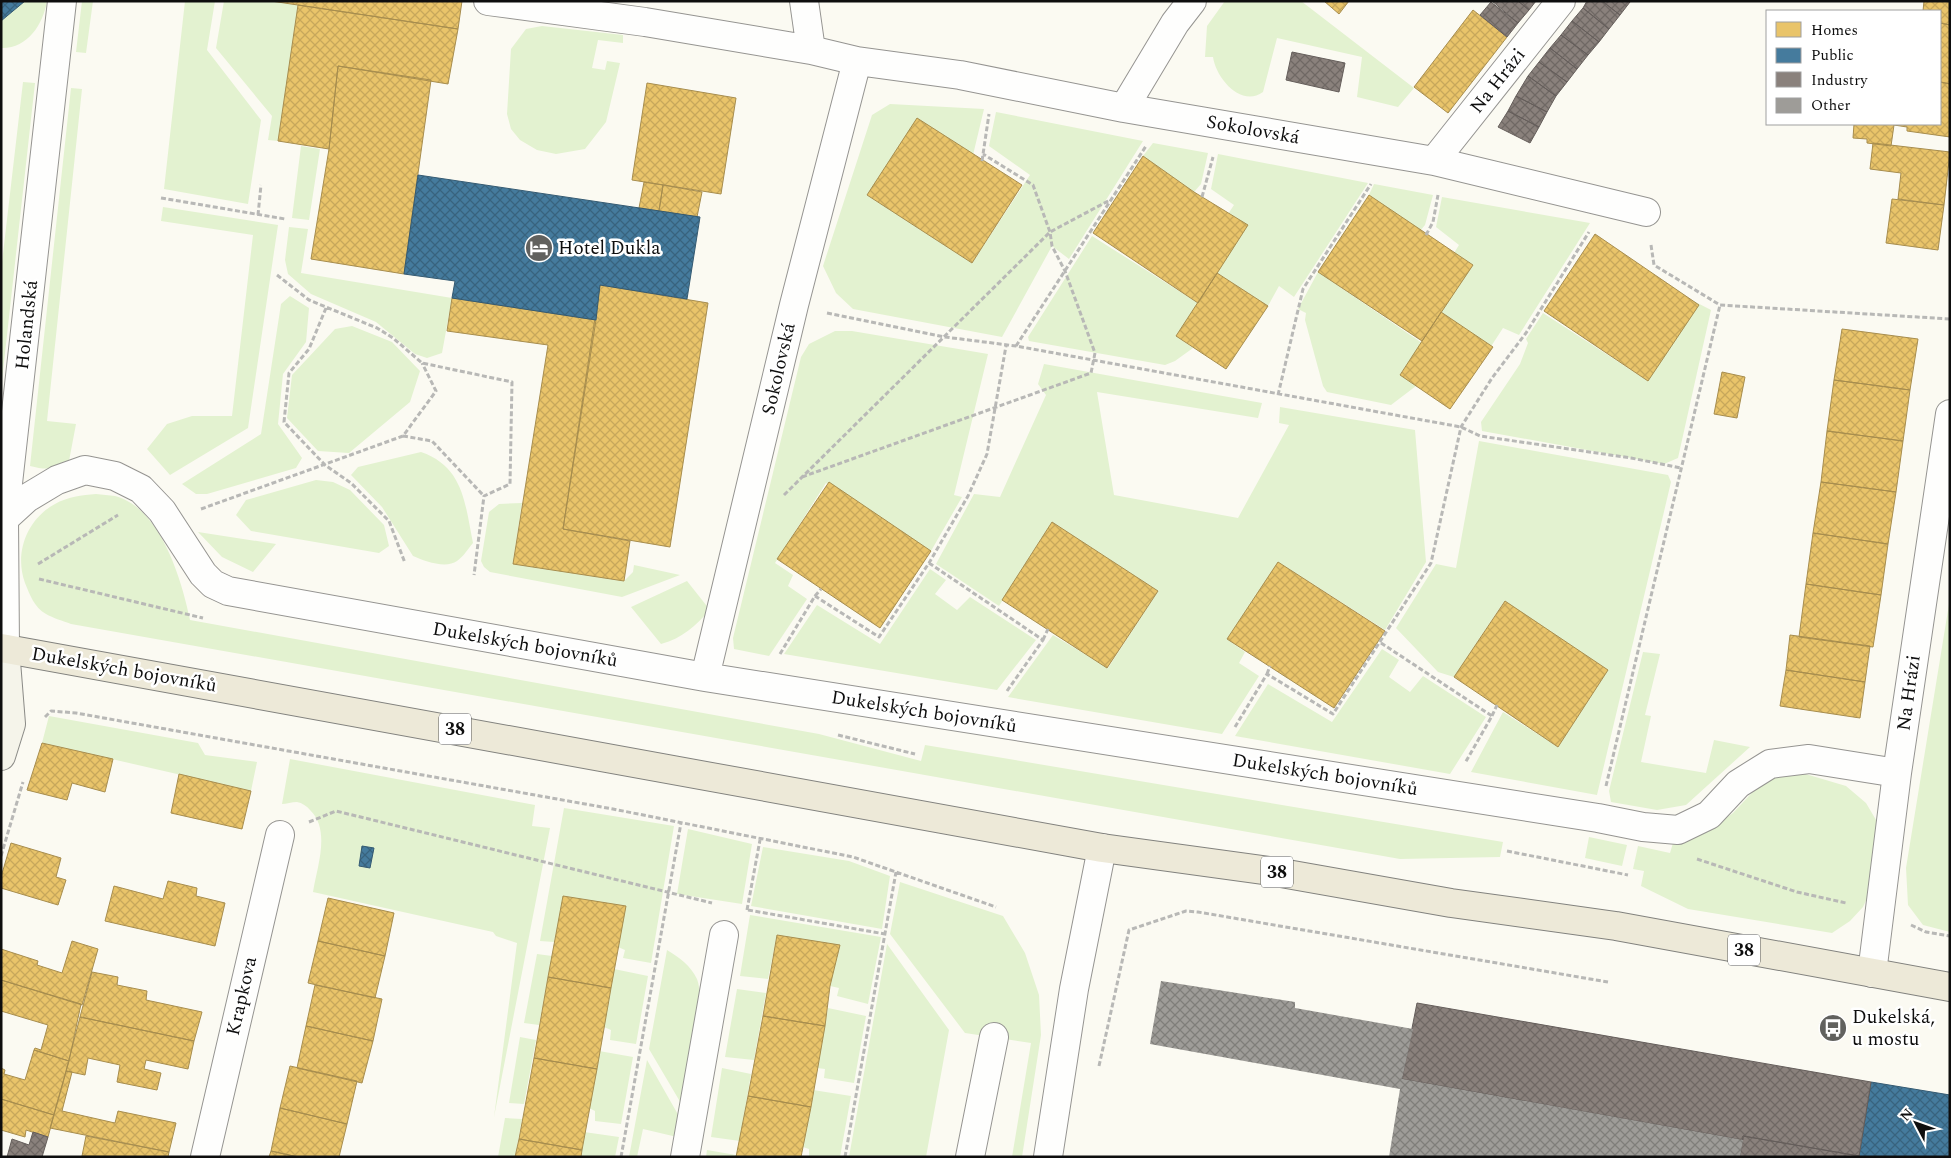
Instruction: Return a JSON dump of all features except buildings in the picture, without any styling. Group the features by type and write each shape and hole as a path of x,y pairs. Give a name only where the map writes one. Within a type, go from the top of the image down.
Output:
{"main road":[{"name":"Dukelských bojovníků","path":"3,649 1102,848 1270,871 1451,904 1616,926 1950,987"}],"street":[{"name":"Holandská","path":"3,649 2,516 62,1"},
{"name":"Sokolovská","path":"488,1 645,22 811,50 857,61 960,75 1124,108 1434,161 1646,212"},
{"path":"804,1 811,50"},
{"path":"1124,108 1175,23 1192,1"},
{"name":"Na Hrázi","path":"1434,161 1561,1"},
{"name":"Sokolovská","path":"705,677 794,305 857,61"},
{"name":"Na Hrázi","path":"1872,973 1897,773 1950,414"},
{"name":"Dukelských bojovníků","path":"2,516 57,480 85,470 115,476 142,489 162,511 203,574 213,584 228,591 705,677 1598,818 1643,827 1678,830 1709,815 1738,784 1770,764 1809,758 1897,773"},
{"path":"1,756 11,724 3,649"},
{"name":"Krapkova","path":"205,1157 280,835"},
{"path":"1048,1157 1074,989 1102,848"},
{"path":"685,1157 724,935"},
{"path":"970,1157 994,1037"}],"path":[{"path":"982,160 989,112"},
{"path":"1016,346 1147,143"},
{"path":"802,477 1091,373 1095,353 1066,271 1052,246 1050,232 1033,185 983,154"},
{"path":"1202,197 1213,156"},
{"path":"1278,396 1303,289 1365,195 1374,176"},
{"path":"258,214 261,185"},
{"path":"1426,235 1433,222 1439,188"},
{"path":"161,198 285,219"},
{"path":"782,498 1050,232 1110,200"},
{"path":"1646,212 1654,265 1720,305 1950,319"},
{"path":"1267,674 1333,714 1381,643 1431,563 1462,427 1492,378 1526,333 1593,225"},
{"path":"277,275 309,300 376,328 393,338 422,363 436,391 403,436"},
{"path":"794,305 945,337 1016,346 1278,396 1462,427 1480,436 1630,458 1681,468"},
{"path":"1603,796 1720,305"},
{"path":"326,308 309,349 289,373 284,422 325,465 351,483 389,521 405,563"},
{"path":"815,596 879,638 929,563 968,496 987,454 1006,346"},
{"path":"422,363 512,382 510,484 484,496"},
{"path":"195,511 403,436 432,441 484,496"},
{"path":"474,576 484,496"},
{"path":"929,563 1043,640"},
{"path":"775,661 821,589"},
{"path":"1007,692 1043,640 1048,629"},
{"path":"1381,643 1492,716"},
{"path":"1232,731 1270,666"},
{"path":"1461,771 1497,706"},
{"path":"42,724 45,715 51,711 76,713 681,823 853,857 996,907"},
{"path":"1,856 24,781"},
{"path":"280,835 336,811 721,905"},
{"path":"621,1157 681,823"},
{"path":"1507,851 1628,875"},
{"path":"1687,856 1797,892 1880,910"},
{"path":"845,1157 896,872"},
{"path":"738,908 885,934"},
{"path":"1098,1072 1129,930 1186,912 1198,912 1608,982"}],"green space":[{"path":"1,1 47,1 42,19 32,34 19,44 1,48"},
{"path":"82,1 93,1 86,53 76,52"},
{"path":"185,1 215,1 207,50 261,120 248,204 164,189"},
{"path":"224,1 271,1 298,5 278,141 268,140 272,116 216,48"},
{"path":"1225,1 1301,1 1414,88 1398,107 1357,97 1362,57 1277,38 1263,92 1255,96 1246,96 1238,93 1224,82 1213,57 1205,57 1207,26"},
{"path":"542,26 623,35 623,43 598,40 592,68 605,70 607,61 620,63 606,122 585,149 556,154 537,150 520,140 511,129 507,114 511,49 526,29"},
{"path":"23,82 35,83 1,389 1,271"},
{"path":"71,88 82,89 47,421 76,424 69,461 55,468 46,469 30,466"},
{"path":"890,104 984,109 973,155 867,195 972,263 1030,175 989,146 996,112 1143,141 1069,259 1052,246 1002,337 853,309 836,293 823,266 872,115"},
{"path":"1153,143 1208,153 1201,184 1194,192 1143,156"},
{"path":"301,146 320,149 309,220 292,218"},
{"path":"1218,154 1368,183 1294,297 1279,286 1268,306 1217,273 1228,214 1234,205 1211,189"},
{"path":"1374,184 1433,195 1425,225 1420,231 1368,197"},
{"path":"1442,197 1590,223 1519,335 1503,328 1490,348 1441,314 1454,253 1459,245 1436,227"},
{"path":"163,207 278,225 248,428 170,475 147,449 167,424 192,416 232,416 253,235 161,221"},
{"path":"289,227 308,229 301,273 452,298 442,353 427,358 415,354 376,322 311,294 288,274 285,260"},
{"path":"1092,236 1198,303 1176,336 1193,348 1175,361 1165,365 1029,341 1028,337"},
{"path":"1318,272 1422,343 1400,374 1416,386 1391,405 1327,392 1323,386 1305,320 1306,313 1298,309"},
{"path":"290,296 309,308 306,342 283,374 278,424 302,458 296,468 207,494 196,494 182,484 261,434 281,304"},
{"path":"1684,296 1711,310 1678,458 1664,464 1482,431 1481,422 1520,364 1528,343 1526,339 1543,313 1648,381"},
{"path":"352,326 392,342 420,371 410,402 349,453 318,451 287,418 292,375 335,329"},
{"path":"835,331 852,331 988,354 954,495 962,497 931,551 826,483 775,563 793,575 788,586 807,599 769,656 734,649 733,638 801,357 809,344"},
{"path":"1044,364 1262,403 1258,418 1097,392 1114,495 1238,518 1289,425 1279,423 1280,407 1415,430 1426,562 1385,630 1278,562 1227,639 1245,652 1239,663 1259,676 1222,734 1008,697 1053,635 1108,668 1158,591 1052,522 999,606 936,564 974,494 1000,497 1046,395 1038,384"},
{"path":"1479,441 1668,475 1671,482 1597,795 1471,772 1503,712 1558,747 1608,670 1503,603 1454,677 1438,672 1396,628 1436,564 1456,568"},
{"path":"421,452 446,467 454,477 460,488 468,514 473,543 457,561 452,563 435,563 413,556 382,507 351,475 358,467"},
{"path":"316,480 333,482 350,490 384,525 389,546 379,553 251,531 236,515 246,500"},
{"path":"96,494 115,496 131,503 145,515 157,530 175,567 190,620 819,734 921,761 925,745 1503,842 1500,857 1400,859 71,624 46,614 35,604 22,572 22,549 30,528 45,510 64,500"},
{"path":"522,503 513,563 624,581 633,572 634,565 680,575 622,597 490,572 481,561 489,512 499,504"},
{"path":"198,532 276,544 253,572 222,557"},
{"path":"930,569 946,580 935,594 957,610 970,597 1036,640 997,690 784,654 817,605 880,644"},
{"path":"687,581 710,610 688,631 661,644 631,607"},
{"path":"1950,598 1950,932 1923,925 1908,905 1906,868"},
{"path":"1382,649 1399,660 1389,677 1410,692 1423,676 1486,717 1450,774 1235,736 1268,684 1332,722"},
{"path":"1643,652 1660,654 1645,715 1651,716 1641,762 1706,773 1714,740 1750,747 1686,805 1657,810 1611,802 1609,791"},
{"path":"49,716 198,743 205,755 257,762 251,791 42,743"},
{"path":"290,759 535,805 532,826 550,828 494,1117 517,943 496,936 493,932 313,892 321,849 320,828 316,818 304,805 297,802 282,804"},
{"path":"1792,770 1846,786 1866,803 1879,825 1870,892 1863,907 1850,921 1832,933 1688,909 1641,886 1644,871 1633,869 1638,846 1670,853 1673,843 1709,830 1733,813 1762,782"},
{"path":"564,808 674,826 651,963 623,958 625,950 618,947 624,909 564,896 554,942 540,941"},
{"path":"688,829 752,844 742,904 677,894"},
{"path":"1589,837 1627,845 1622,866 1585,858"},
{"path":"763,847 849,861 890,876 882,929 751,906"},
{"path":"900,882 1003,916 1025,953 1039,995 1041,1035 1022,1157 1012,1157 1031,1043 965,1033 890,934"},
{"path":"750,915 881,937 868,1004 837,996 839,988 830,986 838,947 777,935 768,979 740,976"},
{"path":"887,944 949,1030 926,1157 849,1157"},
{"path":"667,950 688,966 697,979 699,990 698,1022 682,1105 649,1049"},
{"path":"537,954 552,956 539,1025 524,1023"},
{"path":"614,969 648,976 636,1044 610,1040 611,1030 604,1027"},
{"path":"737,989 766,993 754,1060 725,1057"},
{"path":"828,1008 866,1016 854,1083 824,1078 825,1069 817,1068"},
{"path":"520,1037 536,1040 524,1104 509,1103"},
{"path":"599,1051 633,1057 621,1124 595,1121 595,1111 589,1108"},
{"path":"647,1060 680,1118 677,1137 643,1129 637,1157 629,1157"},
{"path":"722,1068 751,1074 740,1141 711,1137"},
{"path":"813,1090 851,1096 840,1157 809,1157 809,1149 803,1147"},
{"path":"505,1118 522,1119 515,1157 498,1157"},
{"path":"584,1132 619,1137 615,1157 581,1157"},
{"path":"707,1150 736,1155 736,1157 706,1157"}],"place":[{"name":"Hotel Dukla","path":"539,248"},
{"name":"Dukelská, u mostu","path":"1833,1028"}]}
